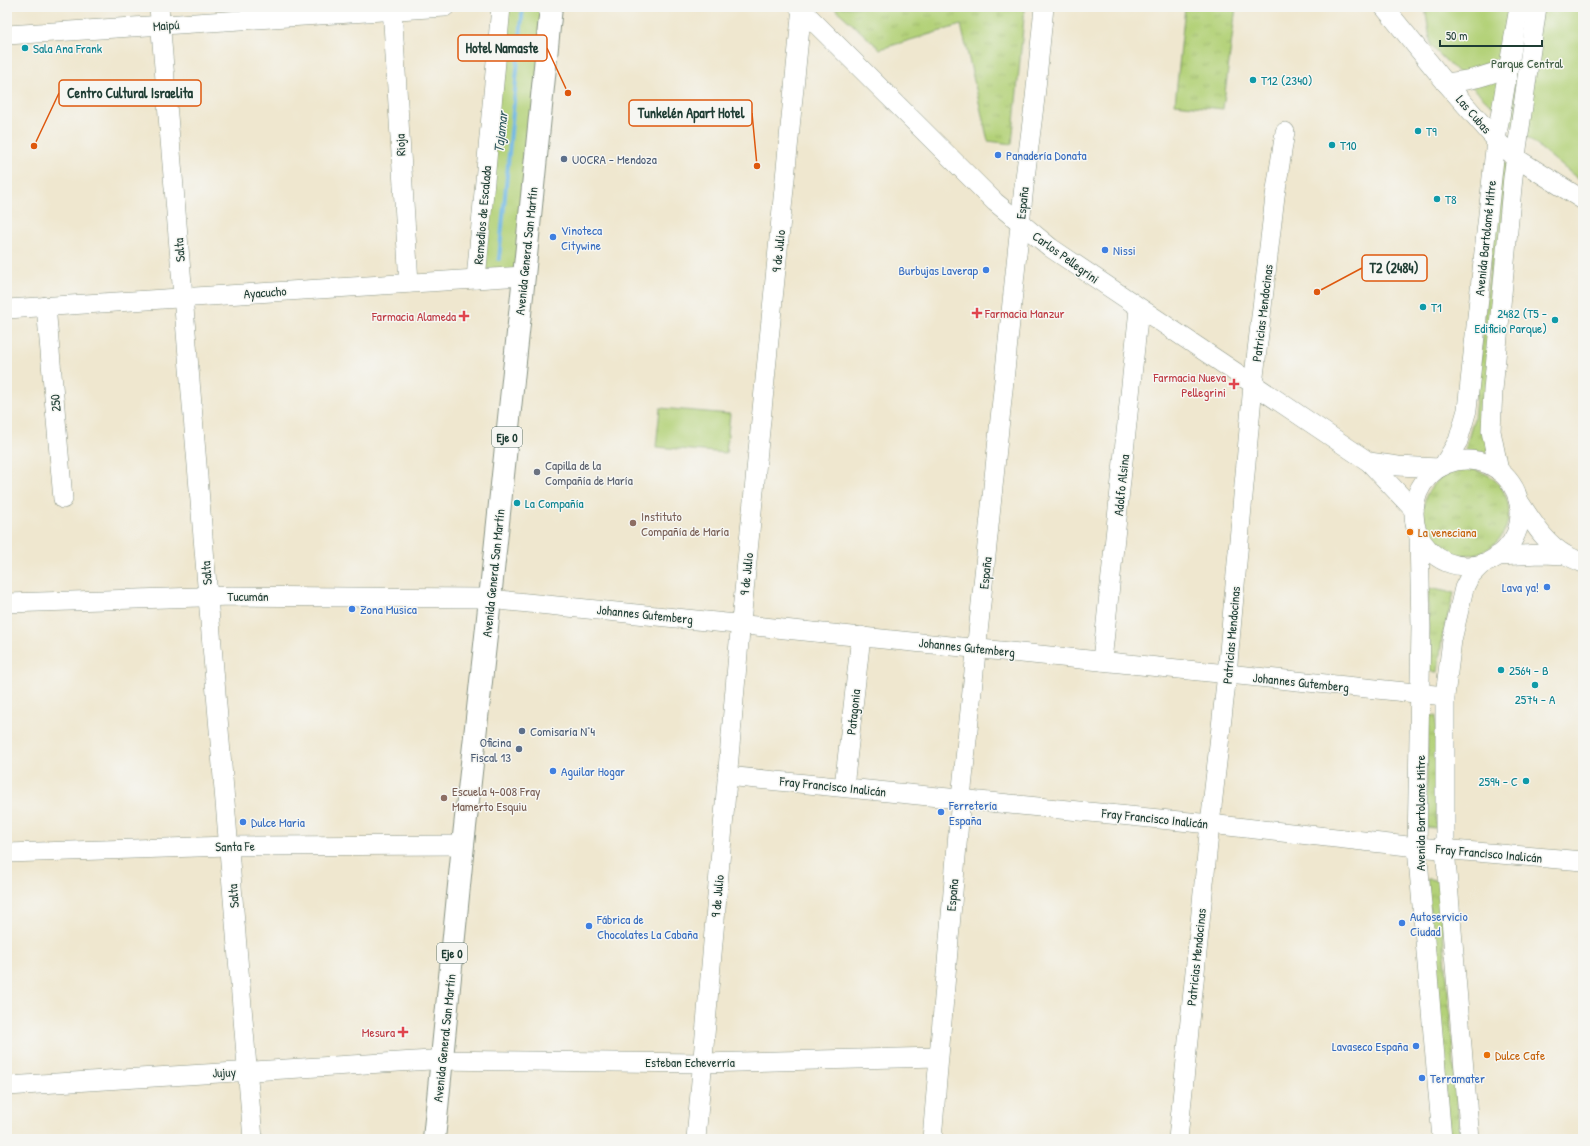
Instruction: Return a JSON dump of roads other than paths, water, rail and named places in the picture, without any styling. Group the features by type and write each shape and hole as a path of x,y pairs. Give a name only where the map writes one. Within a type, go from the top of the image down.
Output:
{"main road":[{"name":"Avenida General San Martín","path":"434,1139 463,845 524,276 551,7"}],"street":[{"name":"Salta","path":"159,7 253,1139"},
{"name":"Maipú","path":"7,35 160,26 392,8 445,7"},
{"name":"Remedios de Escalada","path":"476,279 502,7"},
{"name":"España","path":"932,1139 961,798 1020,223 1044,7"},
{"name":"Las Cubas","path":"1384,7 1446,83 1496,140 1516,158 1583,200"},
{"name":"Avenida Bartolomé Mitre","path":"1441,467 1452,454 1458,441 1469,398 1496,140 1519,7"},
{"name":"Avenida Bartolomé Mitre","path":"1499,471 1492,443 1491,419 1516,158 1537,7"},
{"name":"Rioja","path":"392,8 409,283"},
{"name":"Carlos Pellegrini","path":"801,8 989,196 1020,223 1051,248 1139,309 1369,462 1414,510"},
{"name":"9 de Julio","path":"696,1139 741,624 801,8"},
{"path":"1446,83 1491,75 1509,66"},
{"name":"Patricias Mendocinas","path":"1178,1139 1227,674 1254,385 1285,132"},
{"name":"Ayacucho","path":"7,309 524,276"},
{"name":"250","path":"46,306 64,499"},
{"name":"Adolfo Alsina","path":"1102,661 1139,309"},
{"path":"1565,555 1536,554 1490,559 1472,565 1450,563 1437,556 1426,547 1419,535 1415,523 1414,510 1419,490 1427,477 1441,467 1457,461 1472,460 1486,464 1499,471 1511,483 1518,499 1539,531 1553,546 1565,555 1583,563"},
{"name":"Carlos Pellegrini","path":"1369,462 1398,466 1441,467"},
{"path":"1490,559 1509,545 1516,531 1520,515 1518,499"},
{"name":"Avenida Bartolomé Mitre","path":"1419,535 1421,694 1417,847 1442,1139"},
{"name":"Avenida Bartolomé Mitre","path":"1470,1139 1445,849 1445,696 1452,640 1464,588 1470,576 1490,559"},
{"name":"Tucumán","path":"7,604 208,597 490,598"},
{"name":"Johannes Gutemberg","path":"490,598 1445,696"},
{"name":"Patagonia","path":"844,787 861,636"},
{"name":"Fray Francisco Inalicán","path":"727,776 961,798 1417,847 1583,861"},
{"name":"Santa Fe","path":"7,853 229,846 463,845"},
{"name":"Esteban Echeverría","path":"441,1060 703,1063 938,1057"},
{"name":"Jujuy","path":"7,1086 441,1060"}],"waterway":[{"name":"Tajamar","path":"499,259 523,7"}],"place":[{"name":"Sala Ana Frank","path":"25,48"},
{"name":"T12 (2340)","path":"1253,80"},
{"name":"Hotel Namaste","path":"568,93"},
{"name":"T9","path":"1418,131"},
{"name":"T10","path":"1332,145"},
{"name":"Centro Cultural Israelita","path":"34,146"},
{"name":"Panadería Donata","path":"998,155"},
{"name":"UOCRA - Mendoza","path":"564,159"},
{"name":"Tunkelén Apart Hotel","path":"757,166"},
{"name":"T8","path":"1437,199"},
{"name":"Vinoteca Citywine","path":"553,237"},
{"name":"Nissi","path":"1105,250"},
{"name":"Burbujas Laverap","path":"986,270"},
{"name":"T2 (2484)","path":"1317,292"},
{"name":"T1","path":"1423,307"},
{"name":"Farmacia Manzur","path":"977,313"},
{"name":"Farmacia Alameda","path":"464,316"},
{"name":"2482 (T5 - Edificio Parque)","path":"1555,320"},
{"name":"Farmacia Nueva Pellegrini","path":"1234,384"},
{"name":"Capilla de la Compañía de María","path":"537,472"},
{"name":"La Compañía","path":"517,503"},
{"name":"Instituto Compañía de María","path":"633,523"},
{"name":"La veneciana","path":"1410,532"},
{"name":"Lava ya!","path":"1547,587"},
{"name":"Zona Musica","path":"352,609"},
{"name":"2564 - B","path":"1501,670"},
{"name":"2574 - A","path":"1535,685"},
{"name":"Comisaría N°4","path":"522,731"},
{"name":"Oficina Fiscal 13","path":"519,749"},
{"name":"Aguilar Hogar","path":"553,771"},
{"name":"2594 - C","path":"1526,781"},
{"name":"Escuela 4-008 Fray Mamerto Esquiu","path":"444,798"},
{"name":"Ferretería España","path":"941,812"},
{"name":"Dulce Maria","path":"243,822"},
{"name":"Autoservicio Ciudad","path":"1402,923"},
{"name":"Fábrica de Chocolates La Cabaña","path":"589,926"},
{"name":"Mesura","path":"403,1032"},
{"name":"Lavaseco España","path":"1416,1046"},
{"name":"Dulce Cafe","path":"1487,1055"},
{"name":"Terramater","path":"1422,1078"}],"park label":[{"name":"Parque Central","path":"1527,63"}]}
